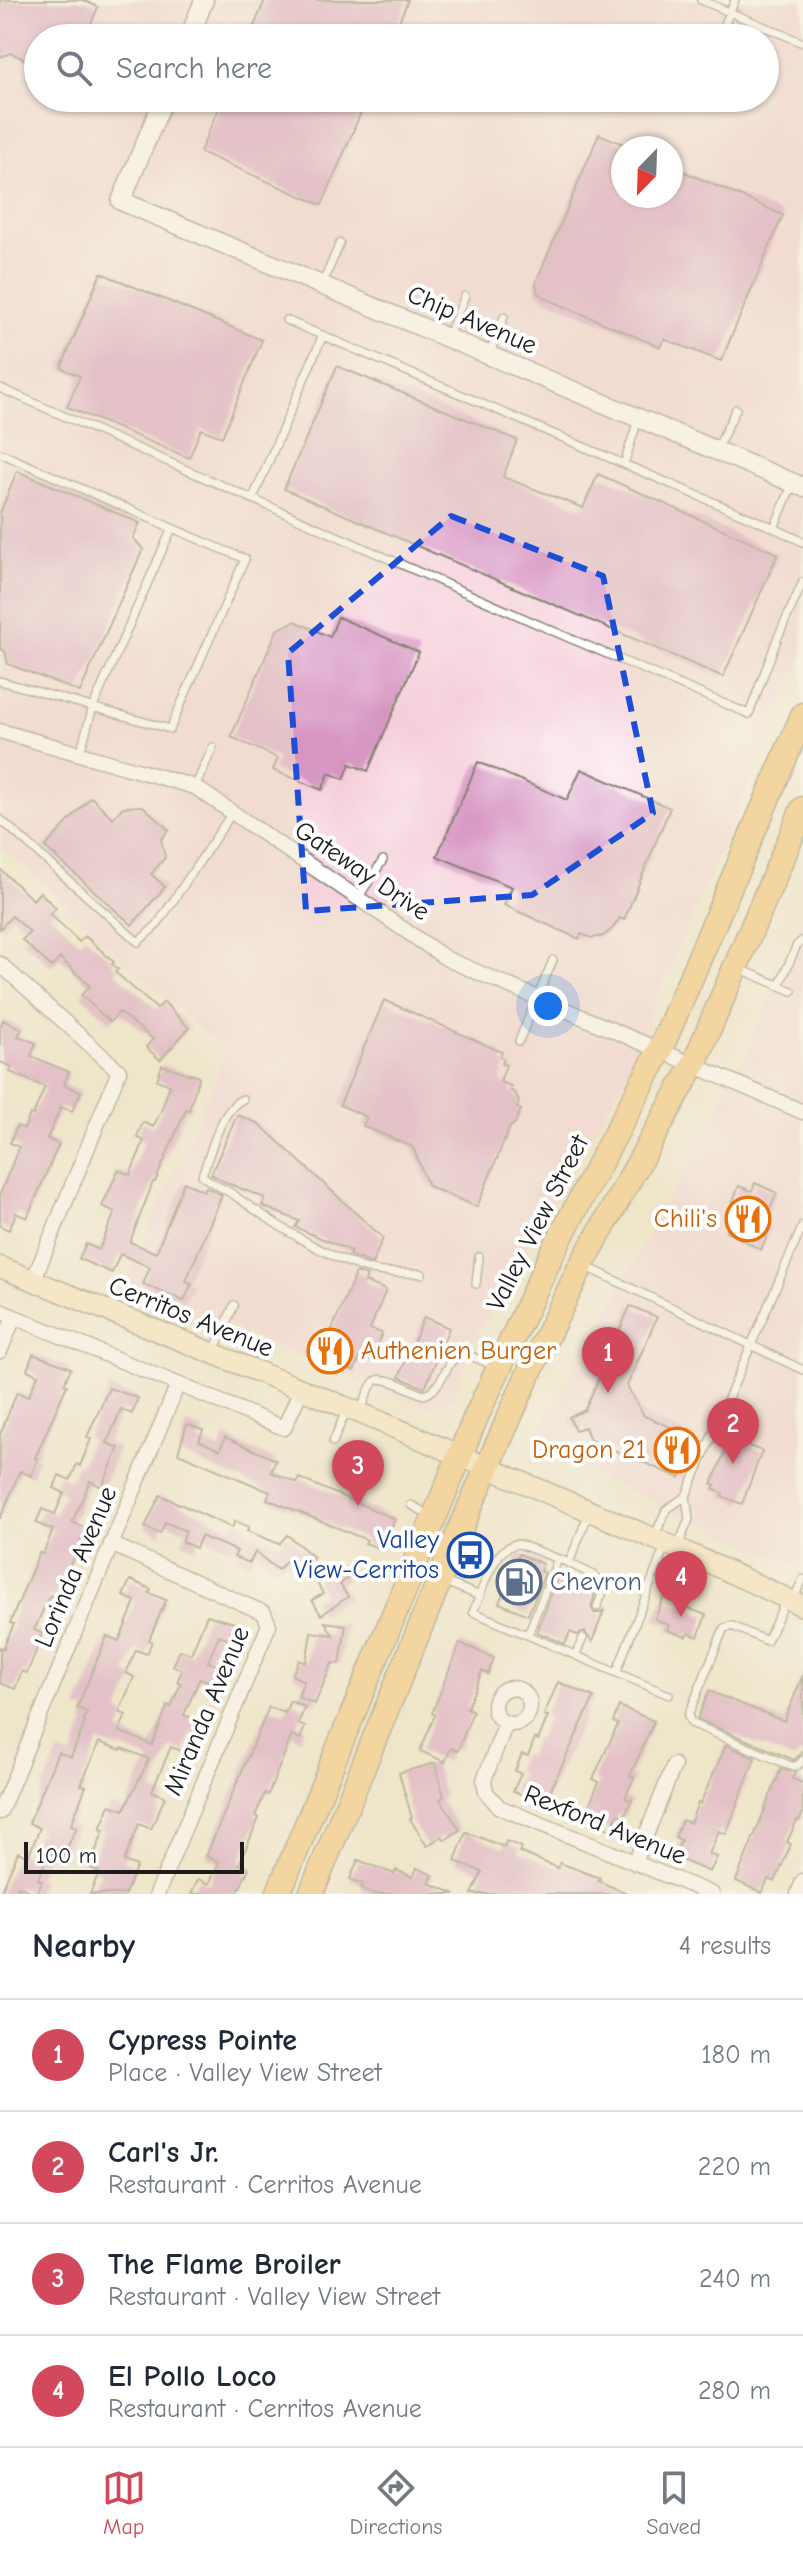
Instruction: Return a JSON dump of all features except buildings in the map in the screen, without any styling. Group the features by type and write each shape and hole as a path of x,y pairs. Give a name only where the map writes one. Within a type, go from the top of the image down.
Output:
{"main road":[{"name":"Valley View Street","path":"280,1893 474,1420 554,1249 660,1050 803,715"},
{"path":"311,1894 439,1579 528,1375 582,1264 694,1064 803,809"},
{"name":"Cerritos Avenue","path":"0,1267 353,1411 794,1601"}],"street":[{"path":"193,24 199,2"},
{"name":"Chip Avenue","path":"158,112 121,201 798,485"},
{"name":"Gateway Drive","path":"0,731 195,787 447,959 803,1112"},
{"path":"0,964 119,1071 33,1281"},
{"path":"0,1351 7,1314 284,1428 301,1390"},
{"name":"Lorinda Avenue","path":"0,1812 178,1384"},
{"name":"Miranda Avenue","path":"111,1544 264,1613 269,1625 157,1894"},
{"name":"Rexford Avenue","path":"506,1723 484,1780 486,1792 499,1807 712,1894"},
{"path":"635,1863 674,1765"},
{"path":"798,1894 803,1881"}],"lane":[{"path":"701,0 758,24"},
{"path":"725,24 735,0"},
{"path":"779,33 803,43"},
{"path":"322,285 340,243"},
{"path":"447,338 465,296"},
{"path":"489,355 504,317"},
{"path":"286,320 803,542"},
{"path":"253,498 323,335"},
{"path":"0,388 749,714 803,582"},
{"path":"716,451 736,409"},
{"path":"624,464 638,418"},
{"path":"0,453 245,559 170,729 0,681"},
{"path":"774,528 798,485"},
{"path":"80,754 93,707 172,528"},
{"path":"195,787 213,747"},
{"path":"0,819 138,942 157,925 232,812"},
{"path":"358,898 383,860"},
{"path":"779,986 797,945 803,940"},
{"path":"519,1041 553,960"},
{"path":"736,967 792,991"},
{"path":"243,1099 226,1113 202,1175 308,1243 369,1270 422,1274"},
{"path":"666,1544 689,1519 686,1496 803,1225"},
{"path":"476,1284 479,1257"},
{"path":"582,1264 803,1370"},
{"path":"213,1353 234,1305"},
{"path":"333,1442 377,1379 385,1379 424,1395 437,1388 453,1358 459,1355 499,1367"},
{"path":"617,1671 666,1544 666,1510 686,1496"},
{"path":"411,1505 433,1517"},
{"path":"569,1563 589,1512"},
{"path":"597,1607 603,1592 602,1583 593,1575 528,1546 511,1544 497,1557 473,1612 669,1695"},
{"path":"528,1634 558,1559"},
{"path":"439,1579 480,1596"},
{"path":"803,1579 794,1601 767,1641 732,1626 724,1628 688,1716 691,1723 791,1766 797,1766 803,1760"},
{"path":"576,1654 583,1638"}],"highlighted area":[{"path":"451,516 603,576 653,813 532,895 306,911 288,653"}],"shaded area":[{"path":"0,0 803,0 803,654 623,1079 494,1309 479,1330 452,1399 427,1409 126,1282 226,1053 0,845"},
{"path":"803,919 803,1569 540,1450 538,1430 579,1364 745,1056"}],"place":[{"name":"Chili's","path":"748,1219"},
{"name":"Authenien Burger","path":"330,1351"},
{"name":"Cypress Pointe","path":"608,1393"},
{"name":"Dragon 21","path":"677,1450"},
{"name":"Carl's Jr.","path":"733,1464"},
{"name":"The Flame Broiler","path":"358,1506"},
{"name":"Valley View-Cerritos","path":"470,1555"},
{"name":"Chevron","path":"519,1582"},
{"name":"El Pollo Loco","path":"681,1617"}]}
